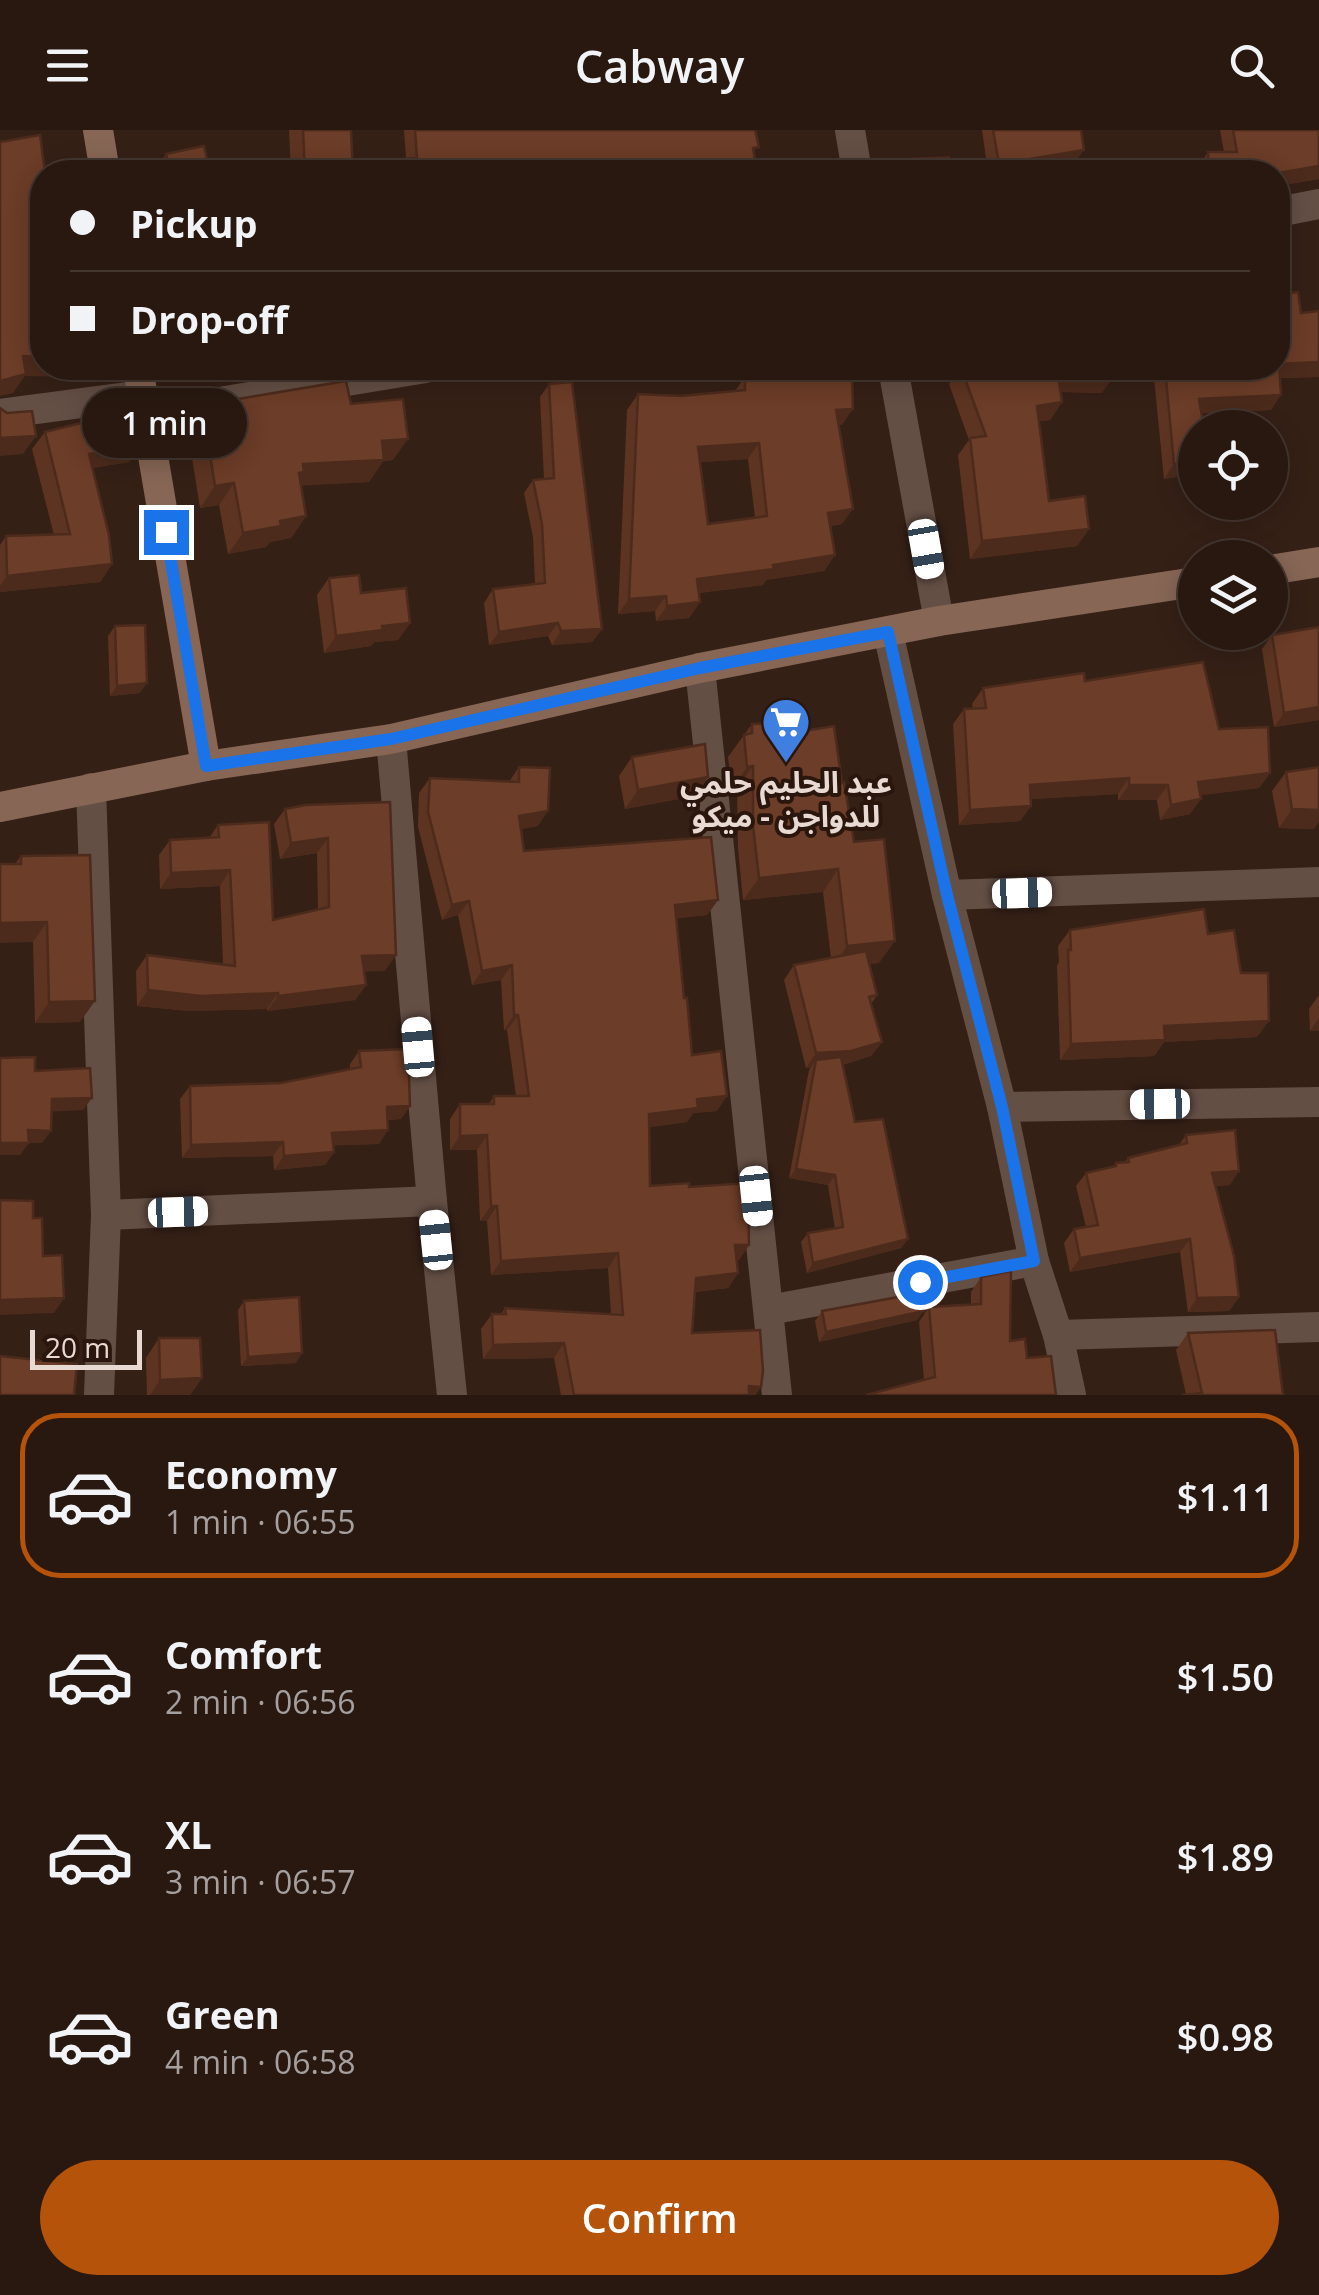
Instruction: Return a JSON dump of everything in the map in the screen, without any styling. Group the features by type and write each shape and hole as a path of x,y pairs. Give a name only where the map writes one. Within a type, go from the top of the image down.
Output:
{"street":[{"path":"98,130 103,160"},
{"path":"850,130 856,160"},
{"path":"1290,210 1319,204"},
{"path":"0,414 142,392 284,380"},
{"path":"895,380 940,622"},
{"path":"142,392 206,766"},
{"path":"1288,567 1319,562"},
{"path":"0,806 206,766 391,739 700,668 940,622 1178,585"},
{"path":"888,632 947,895 1002,1107 1034,1261 1058,1334 1070,1395"},
{"path":"700,668 777,1395"},
{"path":"391,739 452,1395"},
{"path":"91,788 106,1215 99,1395"},
{"path":"947,895 1319,882"},
{"path":"1002,1107 1319,1102"},
{"path":"106,1215 432,1202"},
{"path":"769,1310 1034,1261"},
{"path":"1058,1334 1319,1327"}],"building":[{"path":"303,130 351,130 352,160 304,160"},
{"path":"415,130 755,130 759,147 753,148 755,160 388,160 417,158"},
{"path":"993,130 1081,130 1084,150 998,160"},
{"path":"1233,130 1319,130 1319,166 1290,171 1290,160 1208,160 1208,152 1237,152"},
{"path":"40,135 43,160 30,160 30,356 23,356 26,374 0,383 0,142"},
{"path":"204,146 207,160 168,160 166,154"},
{"path":"949,157 949,160 913,160"},
{"path":"1298,292 1301,313 1319,311 1319,362 1290,363 1290,293"},
{"path":"745,380 852,380 853,409 836,410 853,509 828,513 835,555 773,565 774,569 697,579 700,602 667,606 666,596 629,599 638,394 681,396 745,390","holes":["759,443 767,516 708,524 698,447"]},
{"path":"965,380 1059,380 1062,402 1037,406 1049,501 1085,496 1089,529 982,541 970,438 986,436"},
{"path":"1166,380 1280,380 1281,395 1199,399 1201,410 1178,410 1178,463 1174,464"},
{"path":"346,381 351,404 403,399 408,439 382,441 384,460 303,464 304,472 299,473 306,516 280,521 281,526 243,533 234,483 215,486 202,405"},
{"path":"572,382 602,629 561,631 558,623 499,632 493,589 545,583 542,524 533,480 554,478 549,384"},
{"path":"0,408 7,413 32,411 36,436 0,438"},
{"path":"135,414 141,444 89,454 112,564 7,576 6,536 70,534 45,432"},
{"path":"359,575 361,593 406,588 410,623 336,636 329,578"},
{"path":"145,625 147,683 117,686 115,626"},
{"path":"1319,627 1319,707 1284,713 1274,650 1288,650 1288,632"},
{"path":"1203,662 1219,729 1268,727 1270,773 1198,782 1201,799 1171,805 1168,785 1129,785 1129,778 1030,785 1031,806 970,810 964,709 986,708 983,688 1084,673 1085,681"},
{"path":"785,723 786,734 834,726 854,842 884,839 895,941 847,946 838,869 759,878 753,826 753,766 747,767 744,735 752,733 752,724"},
{"path":"705,744 708,777 638,790 632,757"},
{"path":"519,767 550,768 548,811 519,816 524,851 711,837 718,900 675,905 692,1055 721,1051 727,1096 697,1099 698,1108 649,1114 650,1186 748,1183 749,1245 735,1245 738,1273 696,1278 692,1333 760,1330 761,1387 749,1386 749,1395 574,1395 564,1343 493,1345 492,1314 506,1314 505,1308 623,1315 618,1253 501,1261 497,1206 491,1206 487,1135 460,1136 460,1104 494,1104 494,1096 529,1096 518,1015 514,1015 512,965 482,971 469,901 452,905 428,812 430,778 519,782"},
{"path":"1319,767 1319,810 1292,809 1286,772"},
{"path":"390,802 396,955 362,956 366,985 278,996 201,996 148,990 147,955 235,966 230,870 171,873 170,840 219,837 218,825 269,822 273,920 329,907 328,838 291,843 285,809"},
{"path":"90,855 95,1001 49,1002 47,922 0,923 0,864 21,864 21,856"},
{"path":"1204,909 1208,934 1234,930 1241,973 1268,973 1269,1021 1164,1026 1165,1040 1071,1044 1070,930"},
{"path":"866,951 877,995 869,997 882,1042 851,1051 816,1053 794,965"},
{"path":"408,1049 410,1106 387,1107 388,1130 332,1133 334,1152 284,1156 283,1142 191,1145 190,1086 281,1083 361,1067 359,1051"},
{"path":"35,1057 35,1071 90,1068 92,1098 52,1099 51,1131 28,1130 29,1143 0,1143 0,1058"},
{"path":"841,1057 855,1122 883,1119 908,1239 813,1263 808,1233 843,1227 835,1175 796,1169 816,1060"},
{"path":"1235,1130 1239,1171 1212,1173 1234,1256 1239,1297 1197,1298 1190,1239 1080,1258 1074,1229 1098,1225 1086,1173 1187,1143 1186,1135"},
{"path":"0,1200 33,1201 33,1218 42,1218 43,1256 62,1255 64,1298 0,1300"},
{"path":"1011,1271 1010,1341 1025,1339 1027,1358 1051,1356 1056,1395 866,1395 935,1377 929,1307 981,1304 981,1277"},
{"path":"920,1293 924,1311 826,1332 822,1311"},
{"path":"299,1297 302,1353 248,1357 244,1301"},
{"path":"1275,1330 1283,1395 1182,1395 1202,1393 1188,1333"},
{"path":"159,1338 200,1338 202,1378 160,1380"},
{"path":"0,1356 77,1364 74,1395 0,1395"}],"place":[{"name":"عبد الحليم حلمي للدواجن - ميكو","path":"786,764"}],"route":[{"path":"166,532 206,766 391,739 700,668 888,632 947,895 1002,1107 1034,1261 920,1282"}]}
